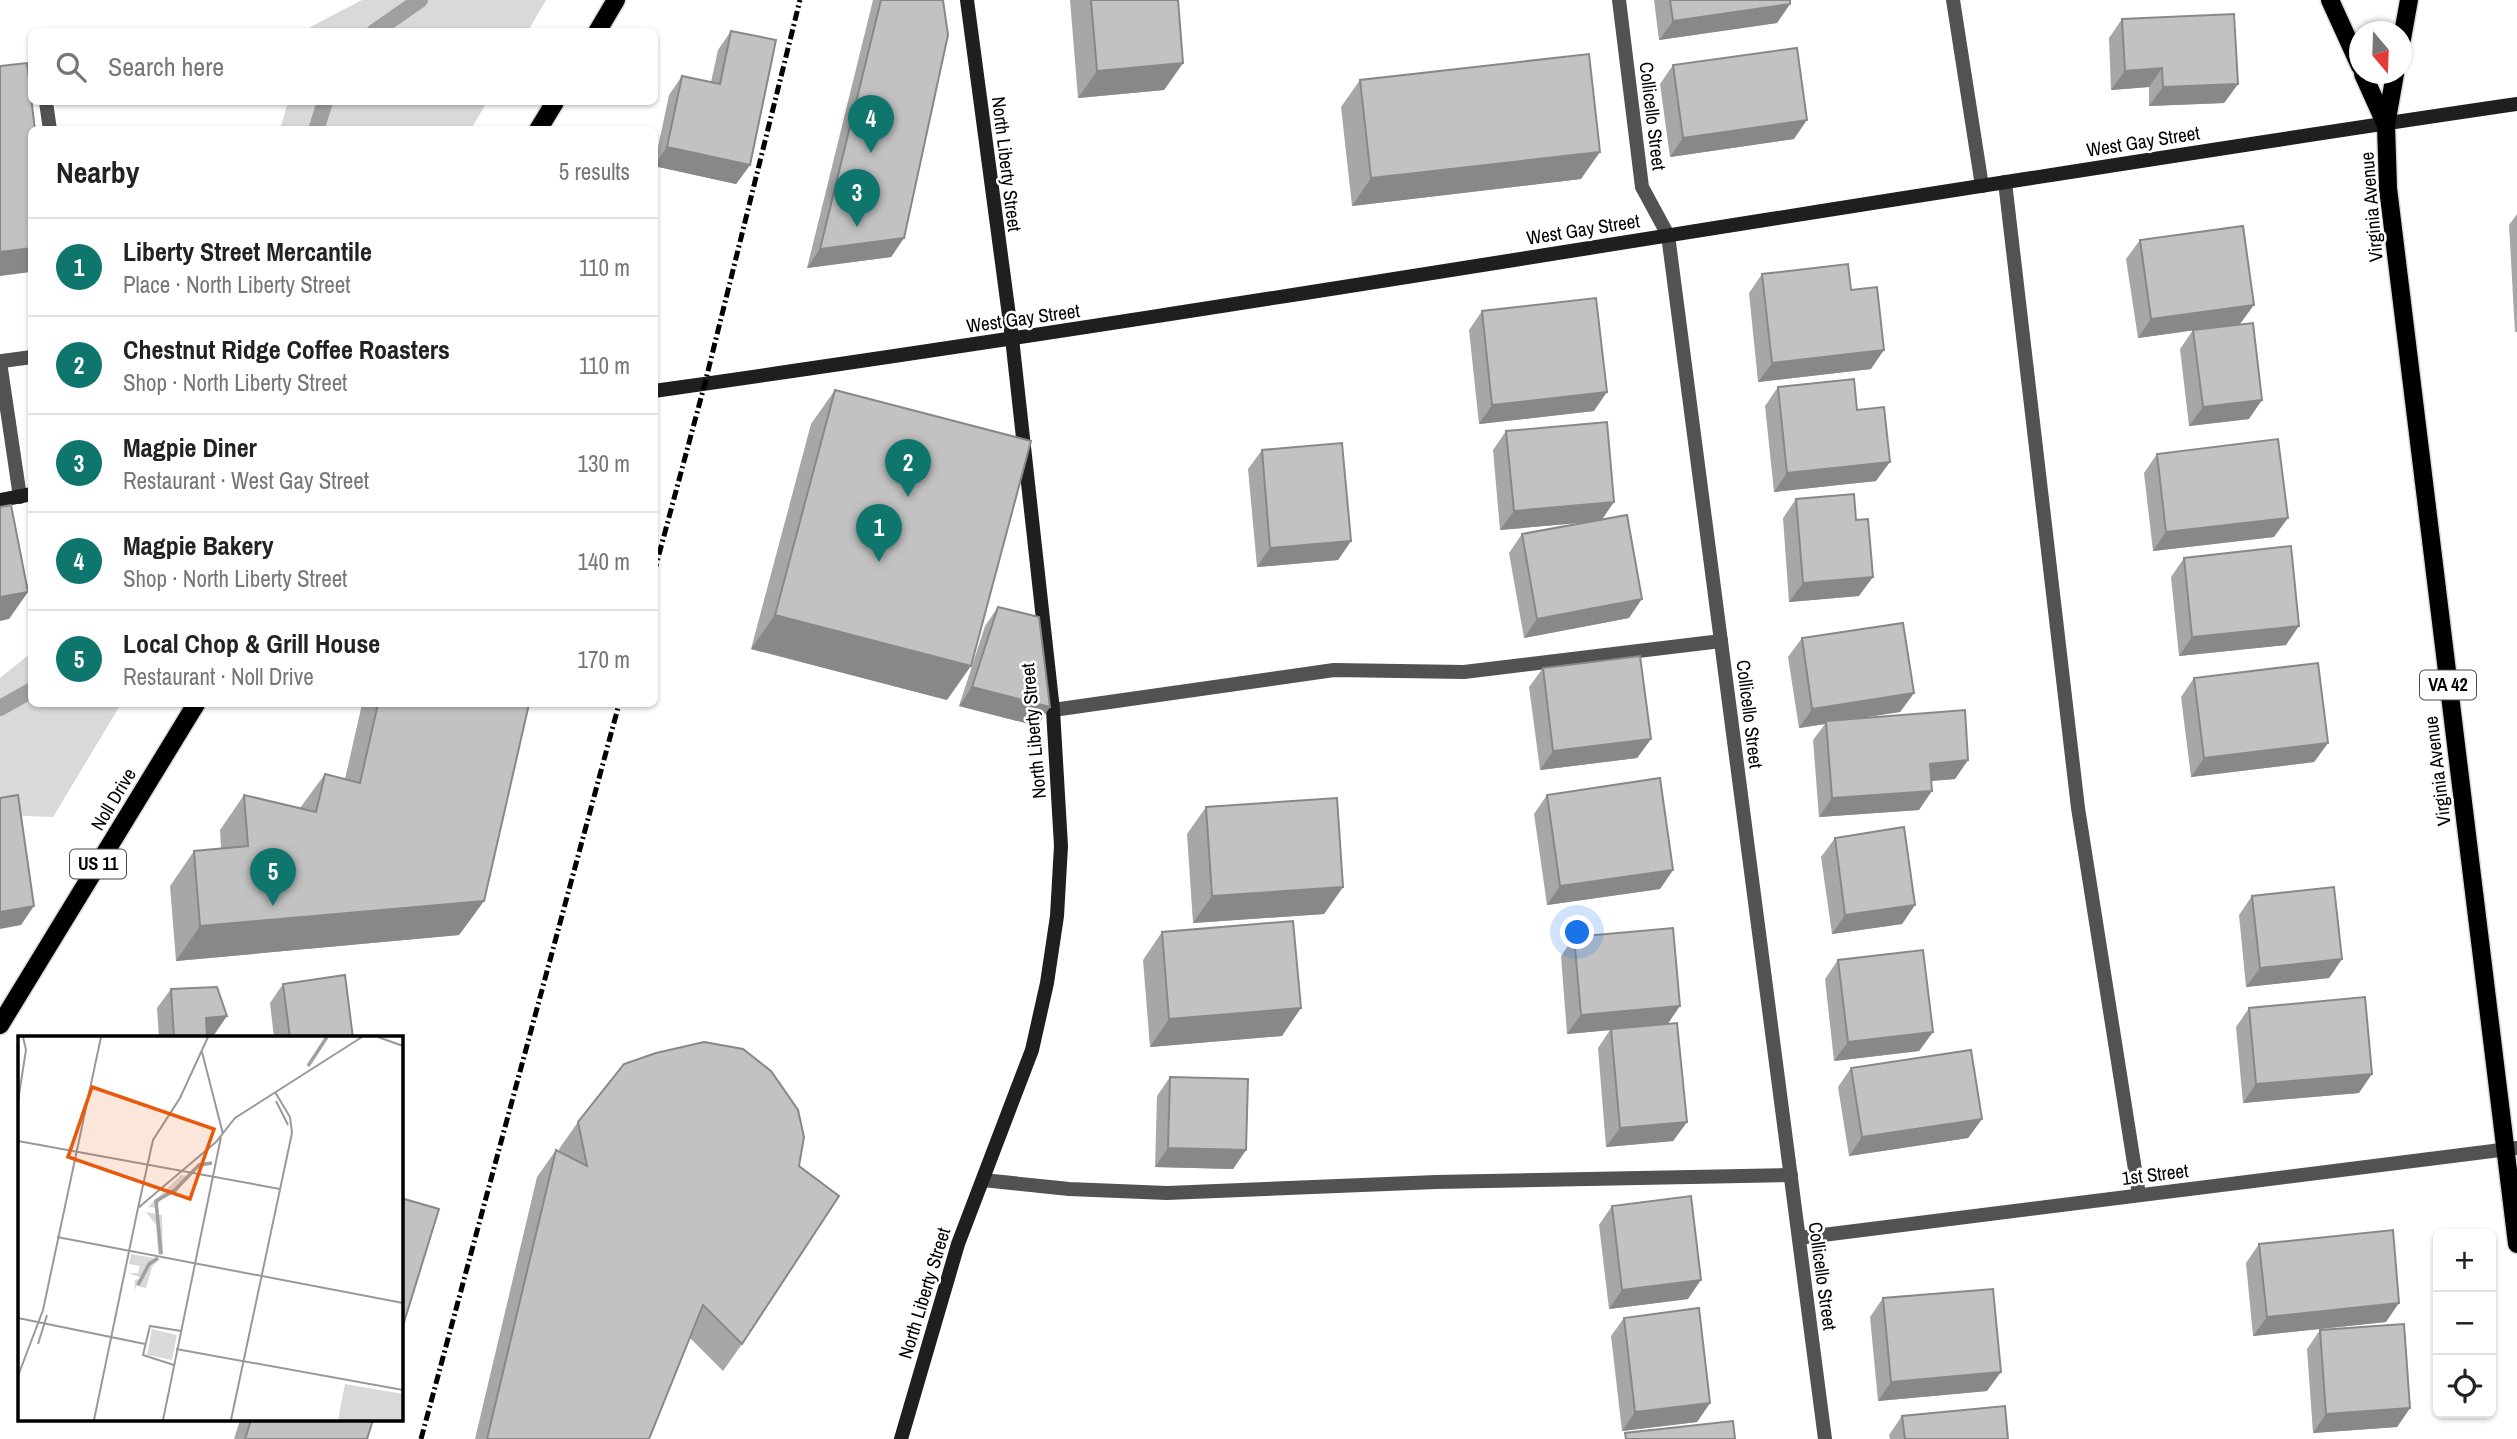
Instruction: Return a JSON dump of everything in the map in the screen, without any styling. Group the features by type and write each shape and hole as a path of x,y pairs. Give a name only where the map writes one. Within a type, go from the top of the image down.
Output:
{"main road":[{"path":"600,28 617,0"},
{"path":"2330,0 2349,42"},
{"path":"2405,21 2409,0"},
{"name":"VA 42","path":"2368,84 2386,125"},
{"name":"VA 42","path":"2386,125 2393,84"},
{"path":"540,126 553,105"},
{"name":"Virginia Avenue","path":"2386,125 2390,202 2511,1148 2517,1244"},
{"name":"Noll Drive","path":"0,1024 194,707"}],"street":[{"name":"North Liberty Street","path":"901,1439 958,1244 1032,1050 1047,983 1057,916 1061,846 1053,710 1012,338 967,0"},
{"name":"Collicello Street","path":"1619,0 1643,187 1668,234 1825,1439"},
{"path":"1953,0 1982,186"},
{"path":"0,77 28,73"},
{"name":"West Gay Street","path":"658,390 1012,338 2517,104"},
{"path":"46,105 49,126"},
{"path":"2005,183 2078,808 2139,1195"},
{"path":"0,500 26,495 1,362 28,358"},
{"path":"1053,710 1334,670 1464,672 1721,641"},
{"name":"1st Street","path":"1799,1238 2511,1148"},
{"path":"983,1180 1069,1189 1167,1193 1436,1182 1791,1175"}],"shaded area":[{"path":"362,0 546,0 530,28 310,27"},
{"path":"287,105 485,105 473,126 281,126"},
{"path":"28,655 28,707 119,707 53,817 0,815 0,678"}],"building":[{"path":"881,0 943,0 948,35 904,238 820,249"},
{"path":"1091,0 1178,0 1183,63 1097,71"},
{"path":"1670,0 1790,0 1790,4 1673,21"},
{"path":"2234,14 2238,84 2163,87 2162,68 2125,71 2122,19"},
{"path":"731,31 776,40 750,165 667,147 682,76 720,84"},
{"path":"1797,48 1807,120 1683,138 1673,65"},
{"path":"1589,54 1600,152 1371,178 1360,80"},
{"path":"27,63 28,105 32,105 35,126 28,126 28,248 0,252 0,66"},
{"path":"2243,226 2254,305 2151,319 2140,240"},
{"path":"1848,264 1851,290 1877,287 1884,350 1772,363 1762,274"},
{"path":"1596,298 1607,392 1492,405 1482,311"},
{"path":"2253,323 2262,400 2203,407 2193,330"},
{"path":"1854,379 1857,410 1884,407 1890,462 1787,473 1778,387"},
{"path":"835,390 1031,441 971,666 775,615"},
{"path":"1607,422 1614,502 1514,511 1506,431"},
{"path":"2278,439 2288,518 2166,532 2157,454"},
{"path":"1342,443 1351,541 1270,548 1262,450"},
{"path":"1854,494 1856,520 1868,519 1873,577 1803,583 1796,499"},
{"path":"11,505 28,592 0,597 0,507"},
{"path":"1627,515 1642,599 1537,619 1522,534"},
{"path":"2291,546 2299,626 2192,637 2184,558"},
{"path":"998,607 1039,617 1050,707 972,687"},
{"path":"1903,623 1914,693 1812,709 1802,638"},
{"path":"1640,656 1651,739 1553,751 1543,668"},
{"path":"2318,663 2328,743 2204,758 2194,678"},
{"path":"377,707 528,707 484,901 200,926 194,851 248,846 244,795 316,812 325,774 360,783"},
{"path":"1965,710 1968,760 1930,764 1932,791 1832,798 1826,721"},
{"path":"1660,778 1673,870 1560,886 1547,795"},
{"path":"18,795 34,906 0,912 0,798"},
{"path":"1337,798 1343,887 1212,896 1206,807"},
{"path":"1904,827 1915,905 1845,915 1835,838"},
{"path":"2334,887 2342,959 2260,968 2252,896"},
{"path":"1293,921 1301,1008 1169,1019 1162,932"},
{"path":"1673,928 1680,1006 1581,1015 1574,937"},
{"path":"1923,950 1933,1032 1848,1042 1838,960"},
{"path":"345,975 353,1036 290,1036 283,984"},
{"path":"217,987 227,1016 206,1018 207,1036 174,1036 171,989"},
{"path":"2365,997 2372,1074 2256,1084 2249,1008"},
{"path":"1677,1023 1687,1122 1620,1128 1611,1029"},
{"path":"704,1042 743,1049 771,1071 798,1110 804,1137 799,1166 839,1196 742,1344 703,1305 649,1439 487,1439 556,1150 587,1166 578,1122 624,1064 656,1053"},
{"path":"1971,1050 1982,1119 1862,1137 1851,1068"},
{"path":"1170,1077 1248,1079 1246,1150 1168,1148"},
{"path":"1691,1196 1701,1280 1622,1290 1612,1206"},
{"path":"402,1198 439,1209 402,1329"},
{"path":"2393,1230 2399,1303 2267,1317 2259,1244"},
{"path":"1993,1289 2001,1372 1891,1382 1883,1298"},
{"path":"1699,1308 1710,1403 1635,1412 1624,1318"},
{"path":"2404,1324 2410,1408 2326,1414 2320,1330"},
{"path":"2005,1406 2008,1439 1905,1439 1902,1416"},
{"path":"1733,1421 1735,1439 1626,1439 1625,1433"},
{"path":"250,1422 372,1422 367,1439 245,1439"}],"waterway":[{"path":"380,28 420,0"},
{"path":"317,126 324,105"},
{"path":"0,708 28,692"}],"railway":[{"path":"658,558 705,383 800,0"},
{"path":"421,1439 618,707"}],"place":[{"name":"Magpie Bakery","path":"871,153"},
{"name":"Magpie Diner","path":"857,227"},
{"name":"Chestnut Ridge Coffee Roasters","path":"908,497"},
{"name":"Liberty Street Mercantile","path":"879,562"},
{"name":"Local Chop & Grill House","path":"273,906"}]}
